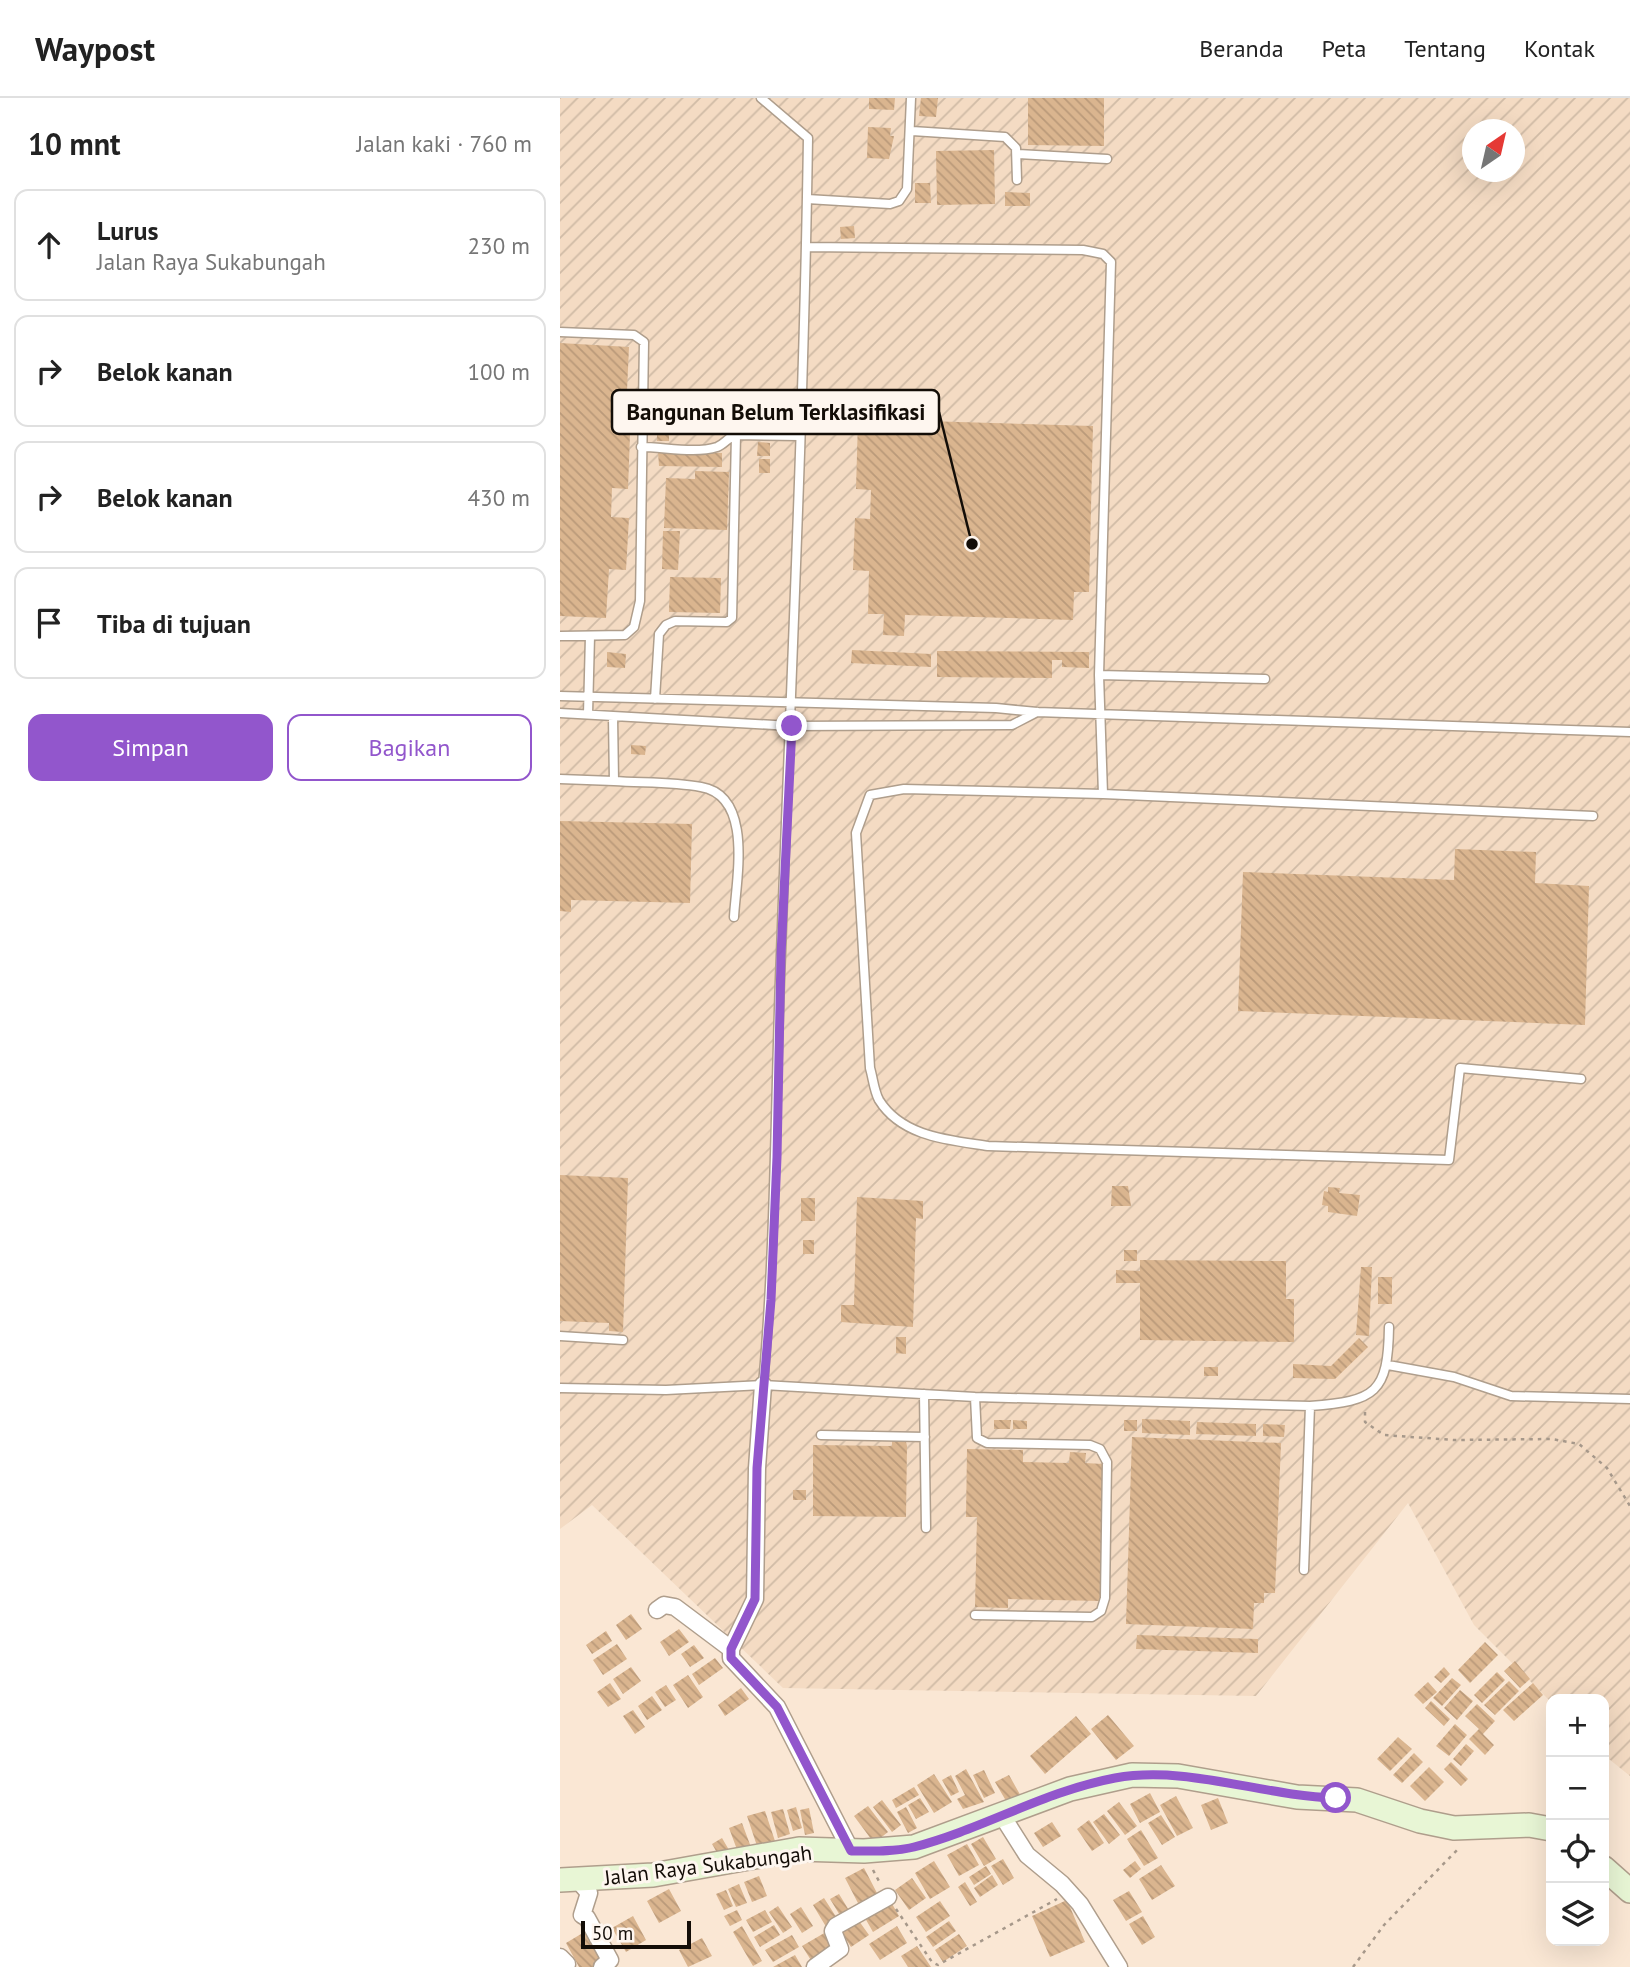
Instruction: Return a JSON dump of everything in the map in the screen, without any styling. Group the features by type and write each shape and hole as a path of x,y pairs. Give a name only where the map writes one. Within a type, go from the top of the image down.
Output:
{"street":[{"path":"763,1385 757,1468 755,1599 731,1649 734,1665 777,1707 857,1851"},
{"path":"657,1610 664,1605 675,1607 731,1649"},
{"name":"Jalan Raya Sukabungah","path":"569,1880 622,1879 799,1850 857,1851 914,1847 1090,1783 1132,1775 1197,1778 1297,1797 1357,1800 1420,1821 1480,1828 1529,1825 1546,1828"},
{"path":"1001,1814 1027,1855 1069,1892 1119,1967"},
{"path":"1609,1872 1630,1891"},
{"path":"569,1880 589,1893 582,1915 587,1919 610,1960 602,1967"},
{"path":"815,1967 840,1949 833,1931 836,1926 888,1897"}],"lane":[{"path":"761,98 808,138 807,247 792,726 781,955 777,1157 771,1300 763,1385"},
{"path":"807,199 890,204 900,201 907,189 912,131 911,98"},
{"path":"912,131 1005,136 1011,139 1018,154 1017,180"},
{"path":"1018,154 1107,159"},
{"path":"807,247 1083,250 1103,254 1111,262 1099,675 1104,794"},
{"path":"560,332 634,335 644,342 640,601 634,627 625,635 560,636"},
{"path":"641,447 707,449 721,446 729,437 736,435 799,436"},
{"path":"654,699 659,634 666,625 675,621 727,622 732,618 736,435"},
{"path":"588,714 590,636"},
{"path":"1099,675 1265,679"},
{"path":"560,696 792,701 1630,732"},
{"path":"560,713 689,718 792,726 1012,725 1037,712"},
{"path":"613,717 614,781"},
{"path":"560,779 704,788 719,795 732,809 738,828 734,918"},
{"path":"1581,1079 1460,1068 1449,1160 988,1146 930,1136 899,1122 878,1099 870,1068 856,833 870,795 904,789 1104,794 1593,816"},
{"path":"560,1388 666,1390 763,1385 975,1397 1310,1406 1343,1404 1362,1397 1384,1379 1388,1366 1389,1327"},
{"path":"560,1336 623,1340"},
{"path":"1388,1366 1454,1377 1499,1395 1630,1399"},
{"path":"924,1394 926,1528"},
{"path":"975,1397 974,1429 977,1438 987,1443 1090,1445 1100,1449 1107,1462 1105,1598 1101,1611 1092,1617 975,1615"},
{"path":"1304,1570 1310,1406"},
{"path":"821,1435 925,1437"}],"path":[{"path":"1365,1412 1366,1422 1384,1435 1454,1440 1552,1439 1580,1444 1607,1468 1630,1506"},
{"path":"1353,1967 1384,1925 1480,1828"},
{"path":"857,1851 935,1965 947,1962 1069,1892"}],"shaded area":[{"path":"560,98 1630,98 1630,1776 1609,1759 1609,1694 1546,1694 1546,1697 1474,1625 1408,1503 1256,1696 783,1688 592,1505 560,1529"}],"building":[{"path":"869,98 895,98 894,110 869,109"},
{"path":"921,98 938,98 936,117 919,116"},
{"path":"1028,98 1104,98 1104,146 1028,145"},
{"path":"868,127 891,128 890,136 894,136 889,159 867,158"},
{"path":"994,150 995,204 937,205 936,151"},
{"path":"915,183 930,183 931,203 915,203"},
{"path":"1005,192 1030,193 1030,206 1005,206"},
{"path":"854,226 855,238 841,239 840,227"},
{"path":"560,343 629,347 625,434 630,434 628,489 612,488 611,517 629,518 626,570 609,569 606,618 560,616"},
{"path":"858,419 1093,426 1089,592 1074,592 1073,620 905,615 904,636 883,635 884,614 868,614 869,571 853,570 855,518 870,519 871,490 856,489"},
{"path":"657,425 669,425 669,441 657,441"},
{"path":"758,442 770,443 770,456 757,456"},
{"path":"658,452 722,453 722,467 659,466"},
{"path":"759,459 770,459 770,473 759,473"},
{"path":"695,471 729,472 727,530 664,528 666,478 695,479"},
{"path":"663,531 680,531 678,570 662,569"},
{"path":"670,577 721,578 720,613 669,612"},
{"path":"852,650 931,654 931,667 851,663"},
{"path":"937,651 1089,652 1089,668 1062,667 1062,660 1052,660 1052,678 937,677"},
{"path":"607,652 626,654 625,668 607,667"},
{"path":"631,745 646,746 645,755 631,754"},
{"path":"560,821 692,824 690,903 571,900 571,912 560,911"},
{"path":"1455,849 1536,852 1535,883 1589,886 1585,1025 1238,1011 1243,872 1454,880"},
{"path":"560,1175 628,1178 623,1332 609,1331 609,1323 560,1321"},
{"path":"1112,1186 1128,1186 1131,1206 1111,1206"},
{"path":"1328,1187 1340,1188 1339,1193 1360,1195 1357,1216 1328,1212 1328,1206 1322,1205 1324,1191 1328,1192"},
{"path":"857,1197 923,1201 923,1219 916,1218 913,1327 841,1322 841,1305 854,1305"},
{"path":"801,1198 815,1198 815,1221 801,1221"},
{"path":"803,1240 814,1240 814,1254 803,1254"},
{"path":"1124,1250 1137,1250 1137,1261 1124,1261"},
{"path":"1140,1260 1286,1261 1286,1299 1294,1299 1294,1342 1140,1340 1140,1283 1116,1283 1116,1270 1140,1271"},
{"path":"1361,1267 1372,1267 1369,1336 1356,1335"},
{"path":"1378,1277 1392,1277 1392,1304 1378,1304"},
{"path":"896,1337 906,1337 906,1354 896,1353"},
{"path":"1359,1338 1368,1347 1335,1379 1293,1378 1293,1364 1331,1366"},
{"path":"1204,1367 1218,1367 1218,1376 1204,1376"},
{"path":"1142,1419 1190,1421 1190,1435 1142,1433"},
{"path":"994,1420 1011,1420 1010,1429 994,1429"},
{"path":"1013,1420 1027,1421 1027,1429 1013,1429"},
{"path":"1124,1420 1137,1420 1137,1431 1124,1431"},
{"path":"1197,1422 1256,1424 1256,1436 1196,1434"},
{"path":"1263,1424 1285,1425 1284,1437 1263,1436"},
{"path":"1132,1437 1281,1443 1275,1593 1264,1593 1264,1603 1254,1603 1253,1629 1126,1624"},
{"path":"892,1438 905,1438 907,1446 906,1517 813,1516 813,1445 892,1446"},
{"path":"967,1449 1023,1450 1023,1462 1069,1463 1070,1452 1086,1453 1085,1463 1103,1464 1100,1601 1008,1599 1008,1608 975,1607 977,1517 966,1517"},
{"path":"793,1490 806,1490 806,1500 793,1500"},
{"path":"631,1614 642,1629 626,1640 616,1625"},
{"path":"679,1629 689,1642 669,1656 660,1642"},
{"path":"606,1631 612,1641 592,1654 586,1645"},
{"path":"1137,1635 1258,1639 1258,1653 1136,1649"},
{"path":"1485,1642 1498,1655 1470,1683 1458,1670"},
{"path":"617,1644 627,1659 603,1675 593,1660"},
{"path":"694,1645 704,1658 690,1667 681,1654"},
{"path":"715,1658 723,1668 699,1685 692,1674"},
{"path":"1515,1661 1530,1679 1520,1688 1504,1671"},
{"path":"631,1667 641,1681 623,1694 613,1679"},
{"path":"1444,1667 1450,1674 1441,1683 1434,1677"},
{"path":"1497,1672 1505,1680 1482,1703 1474,1695"},
{"path":"688,1675 703,1697 688,1708 673,1685"},
{"path":"1452,1678 1461,1685 1442,1706 1433,1698"},
{"path":"1509,1681 1519,1691 1495,1715 1484,1705"},
{"path":"1428,1682 1437,1692 1423,1704 1414,1695"},
{"path":"610,1683 621,1699 608,1707 597,1692"},
{"path":"1533,1683 1543,1695 1514,1721 1503,1710"},
{"path":"666,1685 676,1700 665,1707 655,1692"},
{"path":"741,1688 749,1699 725,1716 718,1705"},
{"path":"1460,1690 1473,1701 1457,1720 1444,1708"},
{"path":"652,1696 662,1710 647,1720 638,1706"},
{"path":"1431,1701 1450,1719 1444,1726 1425,1708"},
{"path":"1477,1704 1495,1721 1483,1734 1494,1745 1485,1755 1469,1739 1479,1729 1465,1716"},
{"path":"633,1710 645,1727 635,1734 623,1716"},
{"path":"1108,1715 1134,1746 1116,1760 1091,1729"},
{"path":"1076,1716 1091,1734 1045,1774 1030,1756"},
{"path":"1455,1724 1467,1735 1449,1756 1436,1746"},
{"path":"1398,1737 1412,1749 1390,1771 1377,1759"},
{"path":"1466,1744 1474,1751 1461,1766 1453,1759"},
{"path":"1414,1753 1423,1762 1402,1783 1393,1775"},
{"path":"1451,1762 1468,1779 1461,1786 1444,1769"},
{"path":"1429,1767 1444,1782 1425,1801 1410,1786"},
{"path":"966,1769 984,1802 963,1809 957,1799 965,1795 955,1776"},
{"path":"984,1770 995,1793 984,1798 973,1775"},
{"path":"934,1774 952,1802 934,1813 917,1785"},
{"path":"951,1775 959,1792 951,1796 942,1780"},
{"path":"1009,1775 1022,1798 1009,1806 995,1782"},
{"path":"914,1787 919,1795 896,1808 892,1800"},
{"path":"1150,1793 1160,1812 1140,1823 1130,1804"},
{"path":"1176,1796 1193,1828 1177,1836 1160,1805"},
{"path":"920,1798 929,1812 916,1819 908,1805"},
{"path":"1218,1798 1228,1823 1211,1830 1201,1805"},
{"path":"882,1800 901,1825 892,1832 873,1807"},
{"path":"1119,1802 1137,1826 1125,1835 1107,1811"},
{"path":"868,1806 888,1832 874,1843 854,1816"},
{"path":"796,1807 802,1828 793,1831 787,1810"},
{"path":"906,1807 917,1828 908,1833 897,1812"},
{"path":"809,1808 814,1833 805,1835 800,1810"},
{"path":"783,1809 790,1834 778,1838 771,1812"},
{"path":"765,1811 775,1841 757,1846 747,1816"},
{"path":"1104,1814 1120,1835 1109,1844 1093,1822"},
{"path":"1161,1815 1175,1837 1162,1845 1148,1823"},
{"path":"1089,1820 1104,1843 1092,1851 1077,1829"},
{"path":"1052,1822 1061,1836 1043,1847 1034,1833"},
{"path":"742,1823 752,1850 739,1855 729,1828"},
{"path":"1141,1830 1158,1858 1144,1866 1127,1839"},
{"path":"983,1837 996,1859 984,1866 971,1844"},
{"path":"722,1838 729,1850 719,1856 712,1844"},
{"path":"967,1844 979,1865 959,1876 947,1855"},
{"path":"1003,1859 1014,1878 1003,1885 991,1866"},
{"path":"934,1861 950,1887 930,1899 915,1873"},
{"path":"1135,1861 1141,1869 1130,1878 1123,1870"},
{"path":"1161,1865 1175,1886 1152,1900 1139,1879"},
{"path":"986,1866 991,1874 974,1885 969,1877"},
{"path":"864,1868 878,1895 859,1905 845,1878"},
{"path":"992,1875 998,1885 980,1897 974,1888"},
{"path":"759,1876 767,1896 752,1902 744,1882"},
{"path":"912,1878 926,1898 909,1910 895,1890"},
{"path":"965,1882 977,1902 970,1906 958,1887"},
{"path":"739,1884 747,1903 736,1907 728,1889"},
{"path":"669,1889 681,1911 659,1923 647,1901"},
{"path":"726,1890 733,1906 724,1910 716,1894"},
{"path":"1129,1891 1142,1912 1126,1921 1113,1900"},
{"path":"839,1894 850,1912 841,1917 830,1899"},
{"path":"824,1898 840,1923 828,1930 813,1905"},
{"path":"1067,1900 1085,1942 1050,1957 1032,1916"},
{"path":"940,1901 950,1916 926,1932 916,1917"},
{"path":"891,1902 899,1916 873,1932 865,1918"},
{"path":"778,1906 792,1927 783,1933 769,1912"},
{"path":"801,1907 813,1926 802,1933 790,1914"},
{"path":"737,1910 742,1920 730,1926 724,1916"},
{"path":"765,1910 772,1922 753,1932 746,1920"},
{"path":"633,1916 646,1940 626,1952 612,1928"},
{"path":"1143,1916 1155,1937 1142,1945 1129,1924"},
{"path":"859,1921 869,1935 851,1947 842,1933"},
{"path":"949,1921 956,1931 933,1947 926,1937"},
{"path":"774,1925 780,1935 760,1947 754,1937"},
{"path":"742,1926 762,1961 753,1966 733,1932"},
{"path":"897,1926 907,1943 880,1960 869,1944"},
{"path":"591,1928 609,1960 594,1967 579,1967 566,1943"},
{"path":"826,1932 838,1950 814,1965 802,1946"},
{"path":"959,1934 967,1946 943,1962 935,1950"},
{"path":"792,1935 799,1947 773,1962 765,1950"},
{"path":"702,1938 712,1956 688,1967 679,1950"},
{"path":"917,1946 931,1967 908,1967 901,1956"},
{"path":"795,1955 802,1967 773,1967"}],"place":[{"name":"Bangunan Belum Terklasifikasi","path":"972,544"}],"route":[{"path":"792,726 781,955 771,1300 757,1468 757,1572 755,1599 731,1649 734,1665 767,1694 777,1707 851,1851 914,1847 1070,1789 1132,1775 1197,1778 1275,1794 1336,1798"}]}
